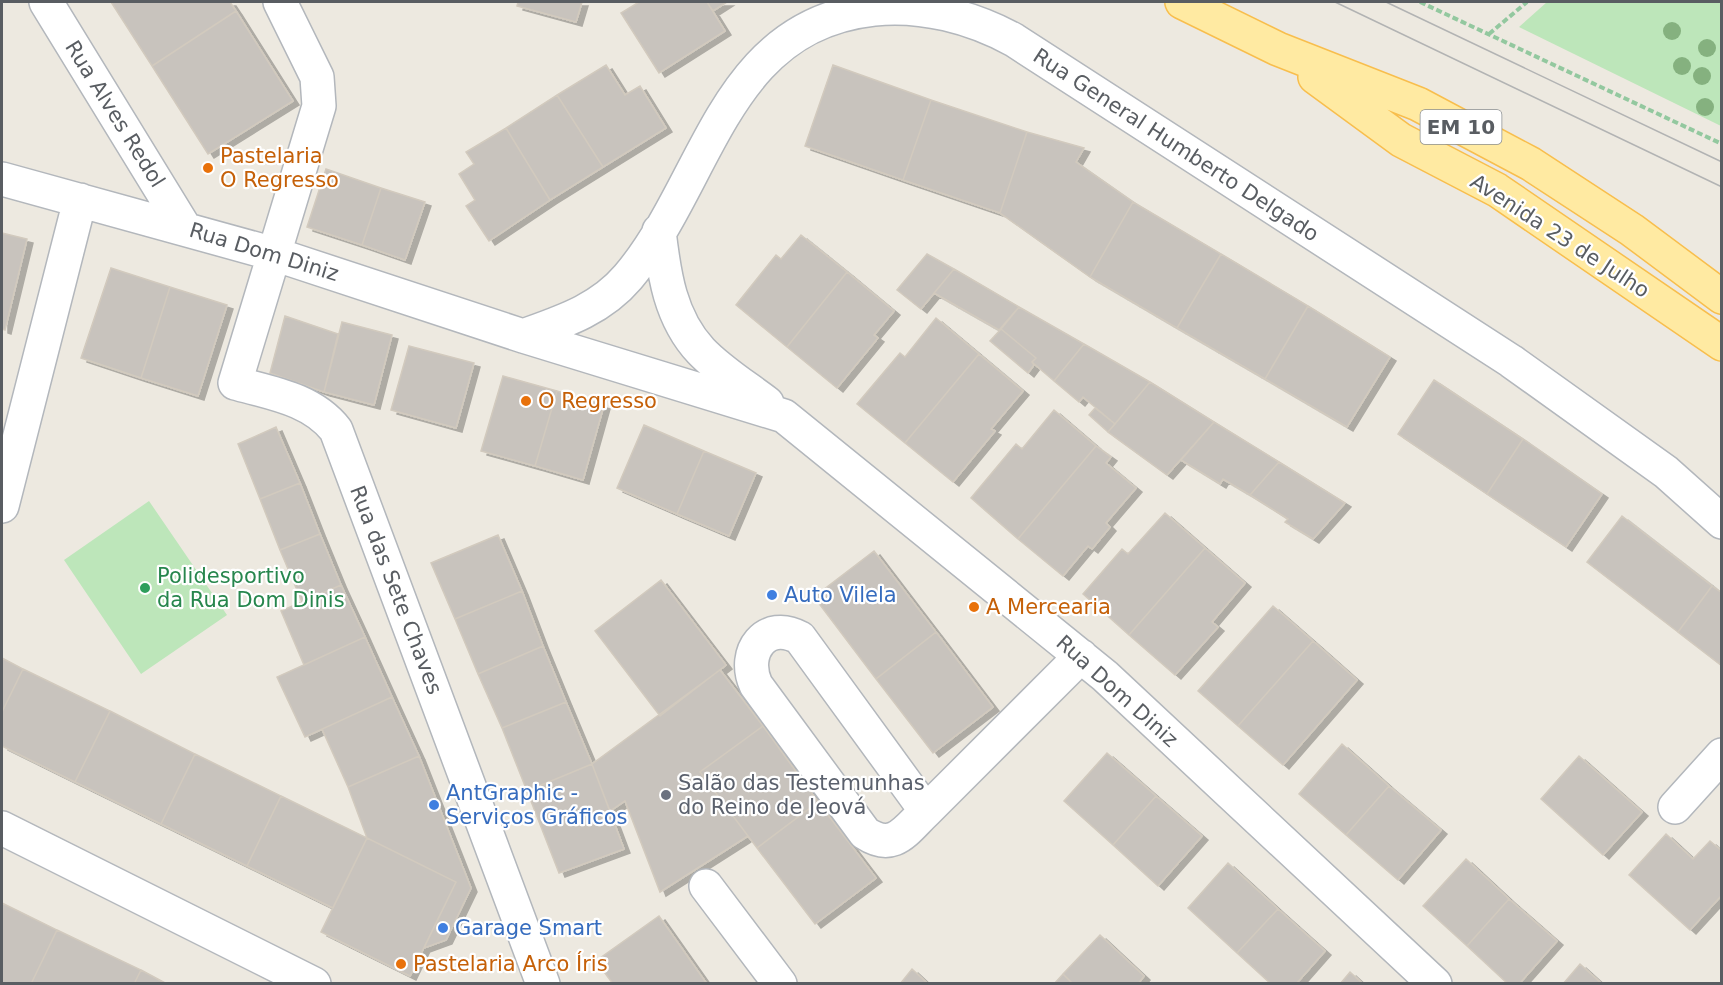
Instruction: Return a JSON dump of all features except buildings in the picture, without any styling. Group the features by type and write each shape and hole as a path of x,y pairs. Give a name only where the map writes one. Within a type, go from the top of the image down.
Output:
{"main road":[{"name":"Avenida 23 de Julho","path":"1182,2 1278,49 1418,104 1531,164 1632,230 1722,297"},
{"name":"Avenida 23 de Julho","path":"1278,49 1401,140 1497,190 1722,344"}],"street":[{"name":"Rua Alves Redol","path":"45,2 184,227"},
{"path":"274,254 320,106 317,76 290,8"},
{"name":"Rua General Humberto Delgado","path":"659,231 723,113 737,92 767,59 802,31 826,19 886,8 917,10 969,20 1014,40 1511,361 1666,472 1722,522"},
{"name":"Rua Dom Diniz","path":"2,179 184,227 274,254 523,336 784,416"},
{"path":"2,506 80,200"},
{"name":"Rua Dom Diniz","path":"659,231 665,276 671,298 691,337 702,352 1082,656 1435,984"},
{"path":"523,336 583,314 596,306 628,277 659,231"},
{"name":"Rua das Sete Chaves","path":"274,254 236,382 305,404 322,414 336,430 543,984"},
{"path":"926,811 800,638 787,631 772,633 760,642 751,656 750,663 750,670 756,685 865,833 877,841 889,842 900,836 926,811 1082,656"},
{"path":"1675,807 1722,755"},
{"path":"2,828 314,984"},
{"path":"705,886 780,984"}],"path":[{"path":"1420,2 1722,144"},
{"path":"1488,35 1527,2"}],"green space":[{"path":"1547,2 1721,2 1721,126 1519,27"},
{"name":"Polidesportivo da Rua Dom Dinis","path":"149,501 227,615 141,674 64,560"}],"tram line":[{"path":"1335,2 1722,187"},
{"path":"1386,2 1722,162"}],"place":[{"name":"Pastelaria O Regresso","path":"208,168"},
{"name":"O Regresso","path":"526,401"},
{"name":"Polidesportivo da Rua Dom Dinis","path":"145,588"},
{"name":"Auto Vilela","path":"772,595"},
{"name":"A Mercearia","path":"974,607"},
{"name":"Salão das Testemunhas do Reino de Jeová","path":"666,795"},
{"name":"AntGraphic - Serviços Gráficos","path":"434,805"},
{"name":"Garage Smart","path":"443,928"},
{"name":"Pastelaria Arco Íris","path":"401,964"}]}
